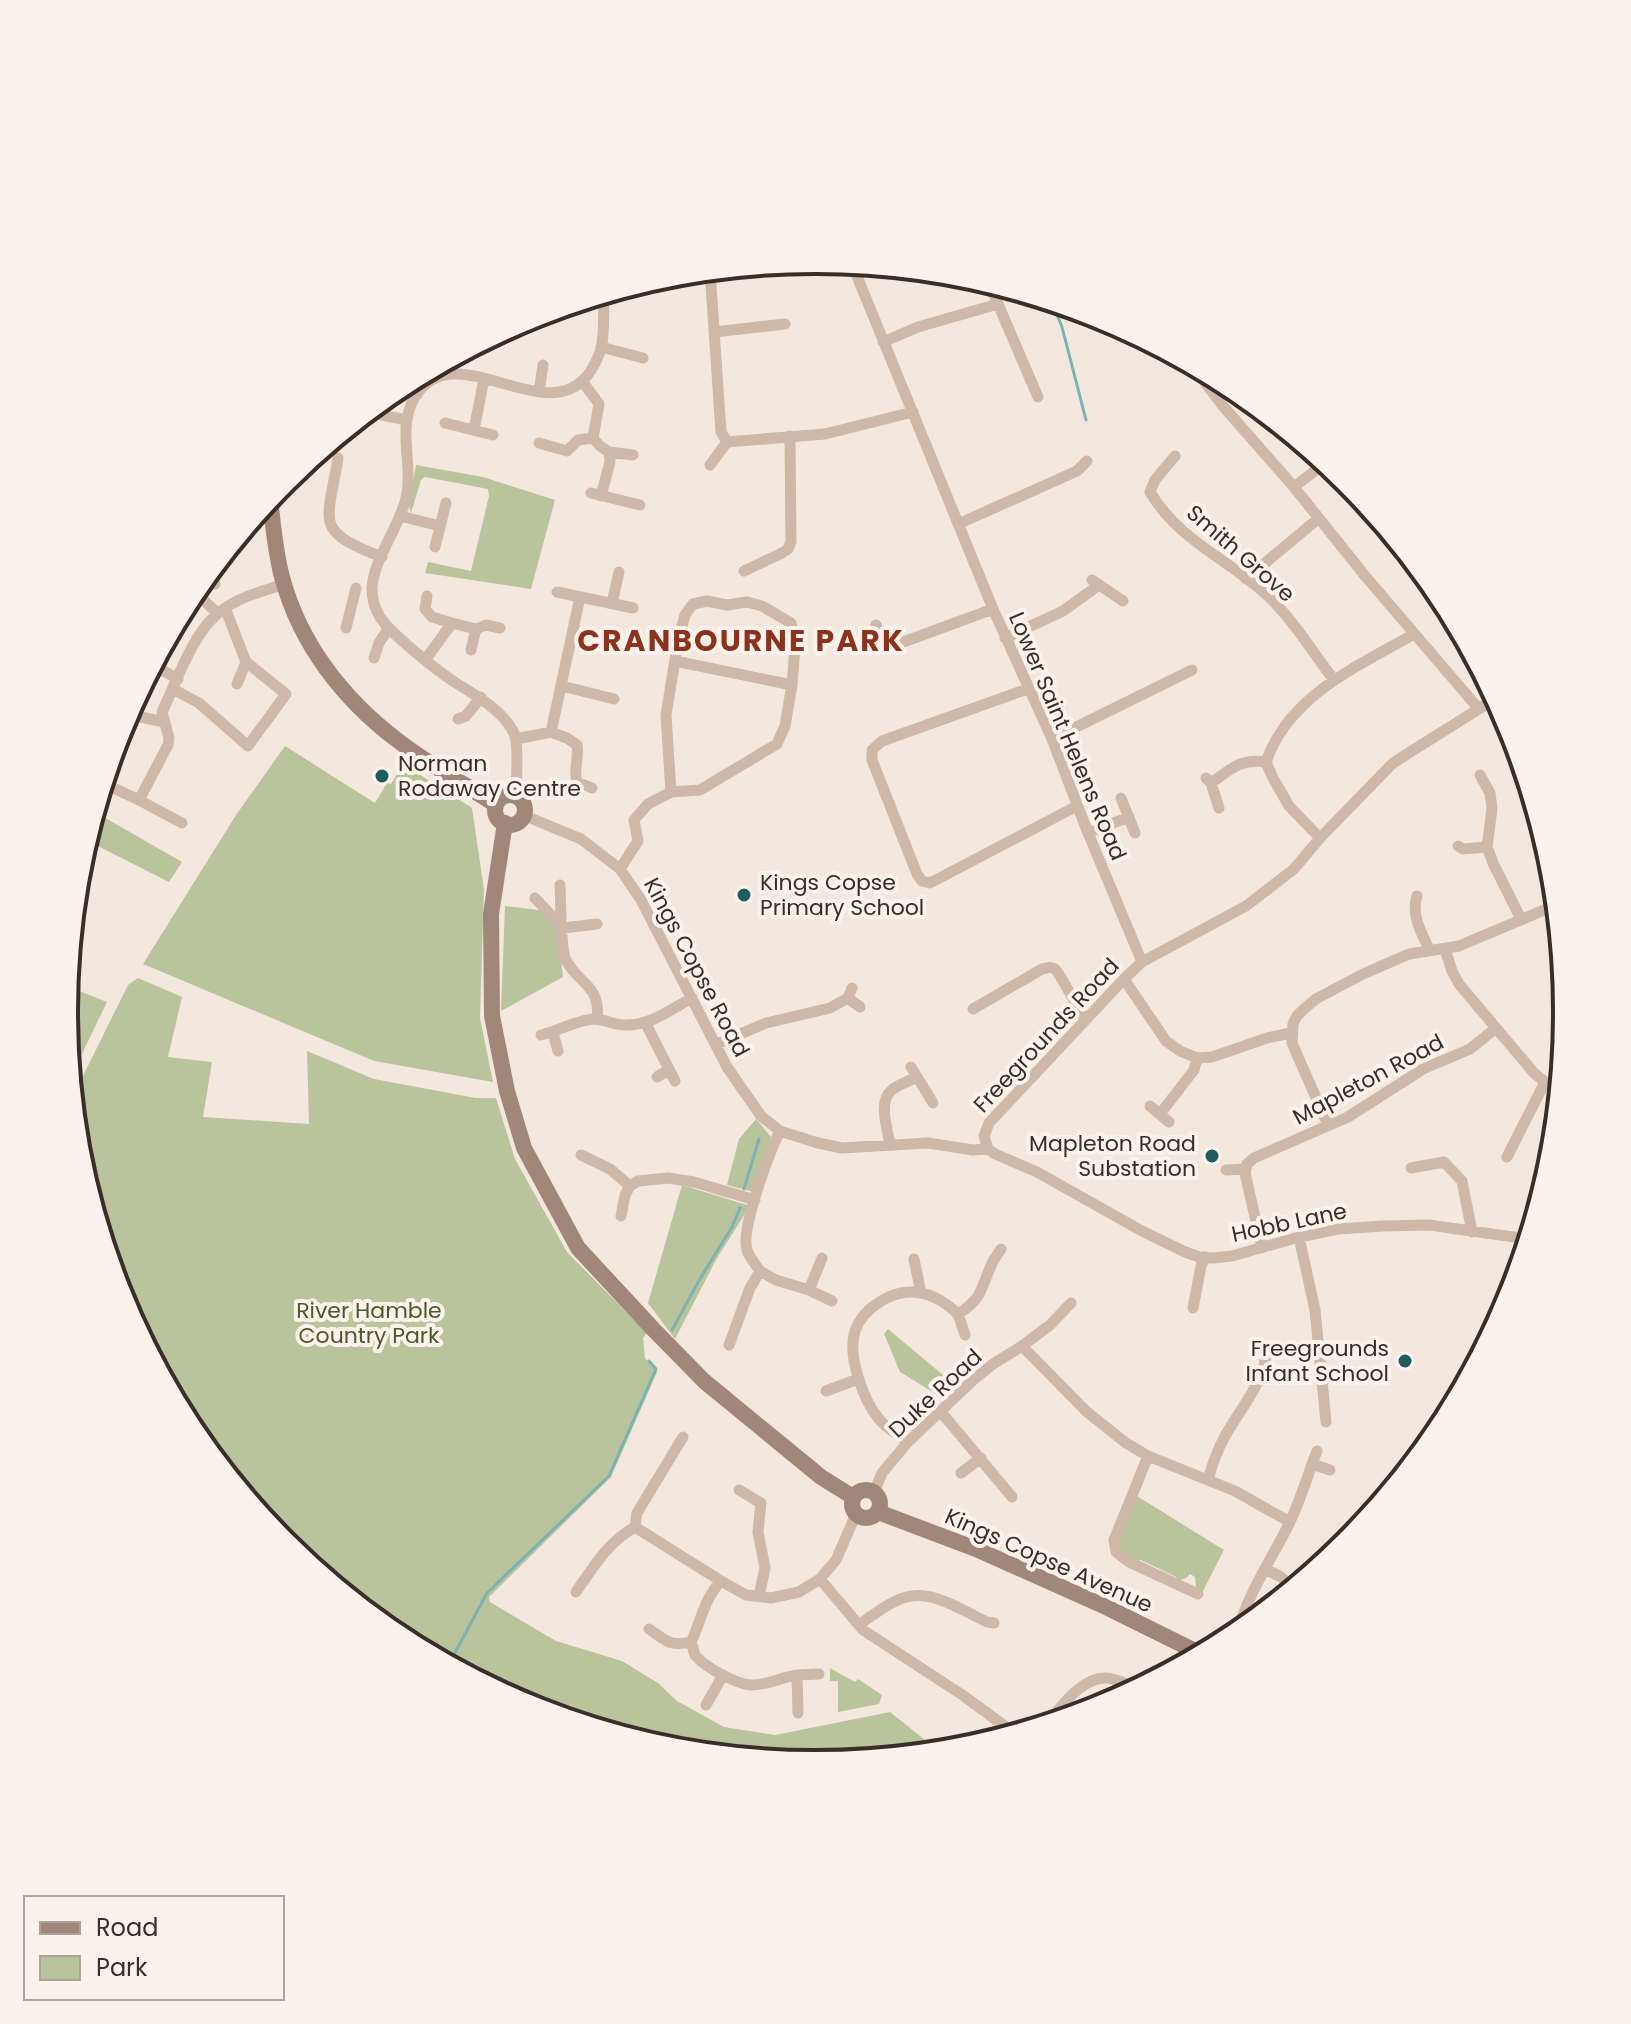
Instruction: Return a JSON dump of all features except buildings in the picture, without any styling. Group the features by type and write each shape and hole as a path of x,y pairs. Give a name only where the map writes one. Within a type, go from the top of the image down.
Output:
{"street":[{"name":"Lower Saint Helens Road","path":"857,276 1005,638 1052,739 1142,962"},
{"path":"711,282 721,432 727,442"},
{"path":"995,297 1038,397"},
{"path":"883,342 918,327 998,304"},
{"path":"441,377 461,374 539,392 564,391 582,381 597,360 601,347 603,306"},
{"path":"714,332 787,323"},
{"path":"601,347 643,358"},
{"path":"539,392 543,365"},
{"path":"474,430 484,379"},
{"path":"582,381 599,404 593,438"},
{"path":"420,390 406,420 409,483 400,516 375,575 372,590 375,608 388,629 451,680 481,697 510,726 516,739 516,796"},
{"path":"1211,390 1478,708"},
{"path":"710,465 727,442 825,434 913,412"},
{"path":"383,415 406,420"},
{"path":"445,423 493,435"},
{"path":"539,443 567,451 578,435 593,438 609,452 633,455"},
{"path":"744,571 782,553 791,542 790,436"},
{"path":"609,452 610,462 596,495 640,505"},
{"name":"Smith Grove","path":"1175,456 1155,480 1150,492 1158,505 1186,535 1270,598 1334,680"},
{"path":"338,458 341,481 328,511 330,526 337,535 358,548 382,557"},
{"path":"958,524 1077,471 1087,461"},
{"path":"1294,487 1315,471"},
{"path":"435,547 446,503"},
{"path":"272,515 284,584 297,620 322,664 349,699 397,740 496,805"},
{"path":"400,516 440,526"},
{"path":"1246,579 1319,518"},
{"path":"612,603 619,572"},
{"path":"1005,638 1063,611 1095,583 1123,601"},
{"path":"139,800 168,745 162,712 198,636 221,611 245,597 284,584"},
{"path":"346,628 356,588"},
{"path":"557,592 633,608"},
{"path":"427,596 425,609 432,617 476,629 486,625 500,628"},
{"path":"551,732 580,597"},
{"path":"161,672 248,746 286,694 246,662 221,611 204,599"},
{"path":"620,869 638,841 634,820 648,804 671,792 700,790 777,744 785,726 792,685 795,647 791,623 762,606 747,602 727,605 707,601 693,604 685,615 666,715 671,792"},
{"path":"352,603 375,608"},
{"path":"876,625 888,644 898,644 993,609"},
{"path":"426,659 452,623"},
{"path":"374,658 388,629"},
{"path":"471,650 476,629"},
{"path":"1320,838 1289,806 1266,762 1272,743 1305,701 1334,680 1414,634"},
{"path":"675,661 792,685"},
{"path":"237,684 246,662"},
{"path":"1052,739 1192,670"},
{"path":"562,686 614,699"},
{"path":"1030,688 882,741 872,750 872,760 917,874 922,881 930,883 1077,806"},
{"path":"463,720 481,697"},
{"name":"Freegrounds Road","path":"988,1149 984,1136 989,1123 1142,962 1246,906 1294,869 1393,763 1485,704"},
{"path":"140,717 164,722"},
{"path":"516,739 551,732 567,738 577,745 577,782 592,788"},
{"path":"1219,808 1209,780 1252,760 1266,762"},
{"path":"1480,775 1490,793 1492,809 1487,847 1521,919"},
{"path":"113,788 182,823"},
{"path":"516,796 523,803 523,815 517,823 505,823 497,817 496,805 502,797 516,796"},
{"path":"1121,798 1135,833"},
{"name":"Kings Copse Road","path":"523,815 581,839 620,869 641,900 727,1067 754,1108 780,1131"},
{"path":"1088,833 1129,817"},
{"path":"505,823 491,914 492,1016 507,1091 524,1148 578,1248 704,1381 821,1477 854,1506 865,1518 878,1512 880,1500 874,1492 860,1491 854,1506 836,1560 820,1579 799,1592 771,1598 746,1595 635,1527"},
{"path":"1458,846 1463,849 1487,847"},
{"path":"560,885 566,959 593,991 599,1004 597,1019"},
{"path":"535,898 563,928"},
{"path":"1412,901 1429,949"},
{"path":"1328,1125 1292,1043 1291,1033 1297,1016 1316,999 1409,954 1459,946 1546,909"},
{"path":"563,928 597,924"},
{"path":"1445,949 1459,984 1534,1073 1549,1084"},
{"path":"976,1005 1048,967 1055,969 1085,1020"},
{"path":"1124,979 1166,1041 1197,1058 1212,1057 1291,1033"},
{"path":"717,1044 766,1023 830,1008 850,993 860,1007"},
{"path":"558,1051 547,1034 581,1021 597,1019 614,1024 646,1024 692,998"},
{"path":"646,1024 672,1076 657,1077"},
{"name":"Mapleton Road","path":"1244,1169 1254,1158 1348,1117 1423,1069 1470,1049 1496,1028"},
{"path":"1160,1114 1194,1070 1197,1058"},
{"path":"890,1145 884,1108 890,1091 914,1072 933,1103"},
{"path":"1507,1157 1545,1082"},
{"path":"832,1301 760,1271 747,1250 746,1229 780,1131 842,1148 928,1143 973,1150 988,1149"},
{"name":"Hobb Lane","path":"988,1149 1142,1231 1183,1251 1205,1257 1232,1256 1338,1229 1383,1226 1429,1225 1517,1238"},
{"path":"587,1160 610,1169 630,1186"},
{"path":"1411,1168 1444,1162 1462,1181 1472,1232"},
{"path":"1226,1170 1244,1169 1262,1248"},
{"path":"623,1212 625,1195 630,1186 638,1181 668,1178 694,1182 755,1200"},
{"path":"1299,1237 1315,1310 1326,1422"},
{"path":"958,1314 974,1303 984,1288 991,1265 1001,1249"},
{"path":"1193,1308 1205,1257"},
{"path":"809,1290 822,1258"},
{"path":"914,1259 921,1293"},
{"path":"729,1345 750,1288 760,1271"},
{"path":"908,1442 879,1419 858,1379 853,1354 855,1332 878,1302 921,1293 939,1300 958,1314 965,1335"},
{"name":"Duke Road","path":"874,1492 882,1473 908,1442 972,1381 1050,1325 1071,1303"},
{"path":"1022,1346 1087,1412 1126,1443 1148,1456 1235,1491 1290,1522"},
{"path":"1208,1480 1226,1435 1270,1367 1266,1352"},
{"path":"835,1391 858,1379"},
{"path":"941,1412 1012,1497"},
{"path":"635,1527 637,1513 683,1437"},
{"path":"1246,1610 1290,1522 1317,1451"},
{"path":"1148,1456 1114,1540 1116,1552 1129,1562 1192,1587"},
{"path":"961,1473 981,1458"},
{"path":"1312,1464 1330,1470"},
{"path":"739,1490 761,1503 758,1532 765,1568 759,1596"},
{"name":"Kings Copse Avenue","path":"878,1512 976,1549 1189,1648"},
{"path":"576,1592 606,1550 621,1535 635,1527"},
{"path":"1265,1569 1285,1580"},
{"path":"820,1579 863,1630 1003,1725"},
{"path":"721,1581 704,1607 691,1642 695,1654 705,1665 749,1686 783,1677 819,1674"},
{"path":"859,1624 912,1595 944,1602 994,1623"},
{"path":"649,1629 669,1644 691,1642"},
{"path":"706,1705 723,1675"},
{"path":"797,1675 798,1713"},
{"path":"1063,1706 1093,1680 1107,1678 1121,1683"}],"green space":[{"path":"416,465 483,477 555,500 531,589 425,573 428,562 471,571 489,496 488,489 425,477 421,480 411,513 409,505"},
{"path":"285,746 375,803 403,764 472,808 484,890 480,1018 493,1082 374,1061 143,964 236,815"},
{"path":"104,817 182,862 169,882 97,846"},
{"path":"505,906 555,912 563,977 501,1011"},
{"name":"River Hamble Country Park","path":"138,978 182,997 168,1057 212,1062 203,1117 309,1124 307,1051 374,1079 476,1098 496,1098 515,1159 567,1252 647,1333 643,1338 645,1358 657,1372 611,1477 489,1597 490,1602 556,1641 622,1661 658,1683 677,1701 724,1727 775,1735 890,1712 926,1741 864,1748 767,1748 672,1735 578,1710 533,1693 447,1651 367,1597 294,1533 230,1461 177,1381 134,1294 103,1203 92,1156 82,1079 128,985"},
{"path":"79,991 107,1002 80,1058 78,1012"},
{"path":"756,1119 771,1137 754,1192 727,1185 739,1139"},
{"path":"682,1185 750,1206 717,1258 675,1339 648,1303"},
{"path":"888,1329 949,1380 936,1394 900,1372 884,1334"},
{"path":"1137,1496 1224,1550 1203,1591 1196,1588 1195,1577 1190,1574 1178,1581 1176,1577 1141,1560 1137,1561 1120,1550 1118,1540"},
{"path":"830,1668 855,1682 858,1679 882,1695 879,1704 838,1712 838,1681 830,1681"}],"waterway":[{"path":"1057,316 1086,420"},
{"path":"744,1189 759,1139"},
{"path":"672,1330 740,1208"},
{"path":"454,1655 487,1593 609,1476 656,1369 649,1361"}],"place":[{"name":"Norman Rodaway Centre","path":"382,776"},
{"name":"Kings Copse Primary School","path":"744,895"},
{"name":"Mapleton Road Substation","path":"1212,1156"},
{"name":"Freegrounds Infant School","path":"1405,1361"}],"district":[{"name":"CRANBOURNE PARK","path":"741,641"}]}
